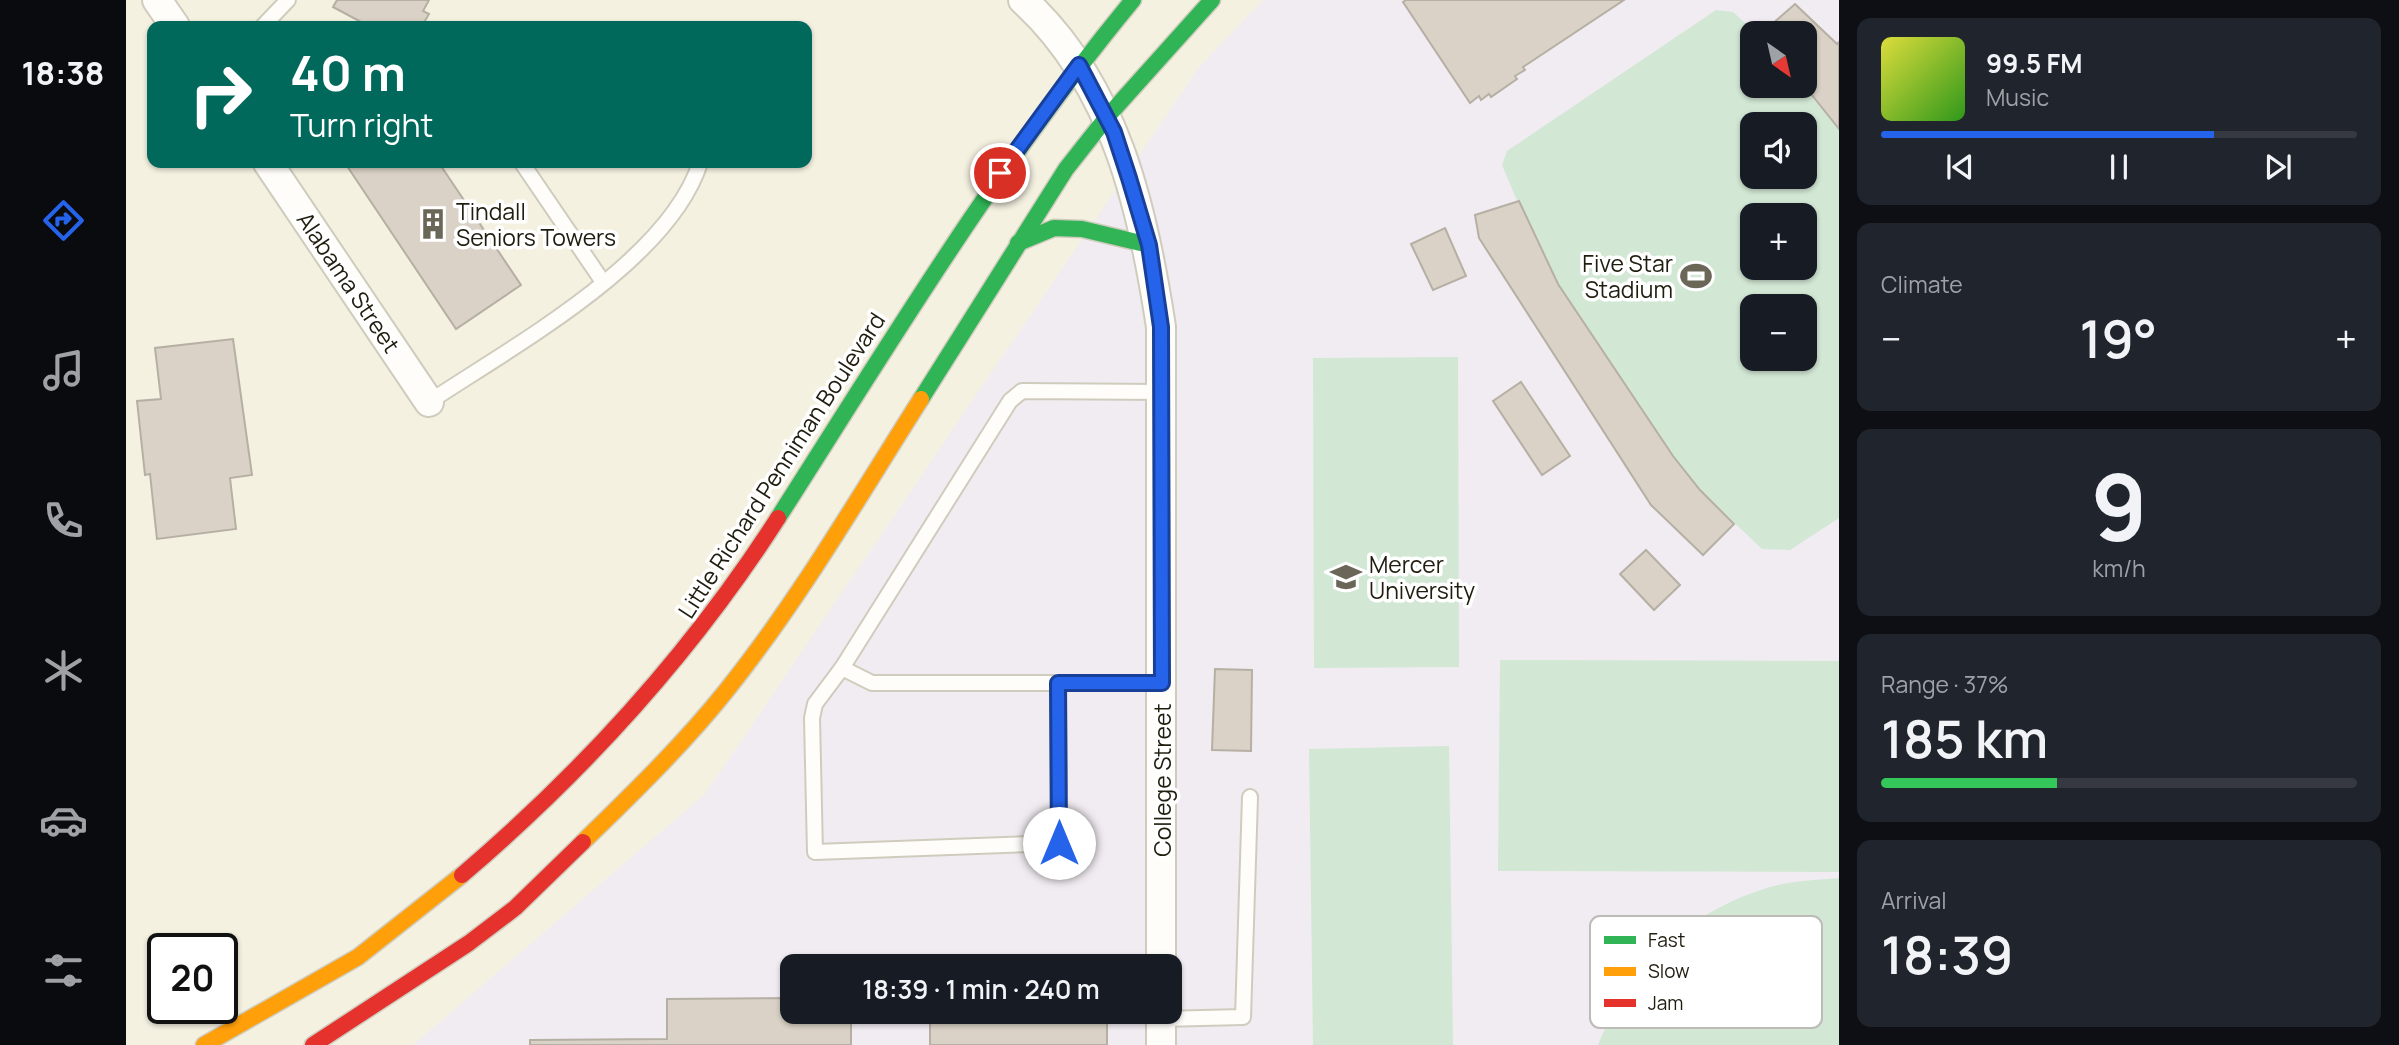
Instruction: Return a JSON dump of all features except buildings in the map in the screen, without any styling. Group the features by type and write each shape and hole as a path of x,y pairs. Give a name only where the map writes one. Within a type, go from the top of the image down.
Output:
{"street":[{"path":"157,0 172,21"},
{"name":"College Street","path":"1023,0 1053,27 1079,65 1107,117 1149,245 1161,327 1161,954"},
{"name":"Little Richard Penniman Boulevard","path":"204,1045 358,957 427,905 530,817 644,700 699,631 776,522 975,208 1079,65 1133,0"},
{"path":"313,1045 469,943 515,908 663,764 726,691 807,579 1066,169 1107,117 1212,0"},
{"name":"Alabama Street","path":"271,168 429,402"},
{"path":"1018,243 1054,228 1082,229 1149,245"}],"lane":[{"path":"268,21 288,0"},
{"path":"525,168 603,282"},
{"path":"429,402 603,282 645,245 677,208 697,168"},
{"path":"1058,683 1059,843 815,852 812,718 815,704 842,668 1010,401 1022,391 1162,392"},
{"path":"842,668 872,683 1162,683"},
{"path":"1161,1025 1243,1017 1250,797"}],"shaded area":[{"name":"Mercer University","path":"1263,0 1839,0 1839,1045 413,1045 705,794 1199,67"}],"green space":[{"name":"Five Star Stadium","path":"1716,10 1733,12 1743,21 1740,21 1740,98 1815,98 1839,129 1839,518 1790,550 1762,549 1700,490 1673,456 1558,283 1535,243 1502,165 1507,151"},
{"path":"1458,357 1459,667 1314,668 1313,358"},
{"path":"1500,660 1839,661 1839,872 1498,871"},
{"path":"1449,746 1453,1045 1313,1045 1309,749"},
{"path":"1839,878 1839,1045 1598,1045 1606,1028 1822,1028 1822,916 1705,916 1740,898 1770,887"}],"traffic: fast":[{"path":"778,518 992,188 1037,124 1133,0"},
{"path":"921,399 1066,169 1107,117 1212,0"},
{"path":"1018,243 1054,228 1082,229 1149,245"}],"traffic: slow":[{"path":"583,842 692,731 753,656 827,548 921,399"},
{"path":"204,1045 358,957 462,875"}],"traffic: jam":[{"path":"462,875 551,794 633,708 709,617 778,518"},
{"path":"313,1045 469,943 515,908 583,842"}],"place":[{"name":"Tindall Seniors Towers","path":"433,224"},
{"name":"Five Star Stadium","path":"1696,276"},
{"name":"Mercer University","path":"1346,577"}],"route":[{"path":"1000,173 1079,65 1114,132 1129,178 1149,245 1161,327 1162,683 1058,683 1059,843"}]}
